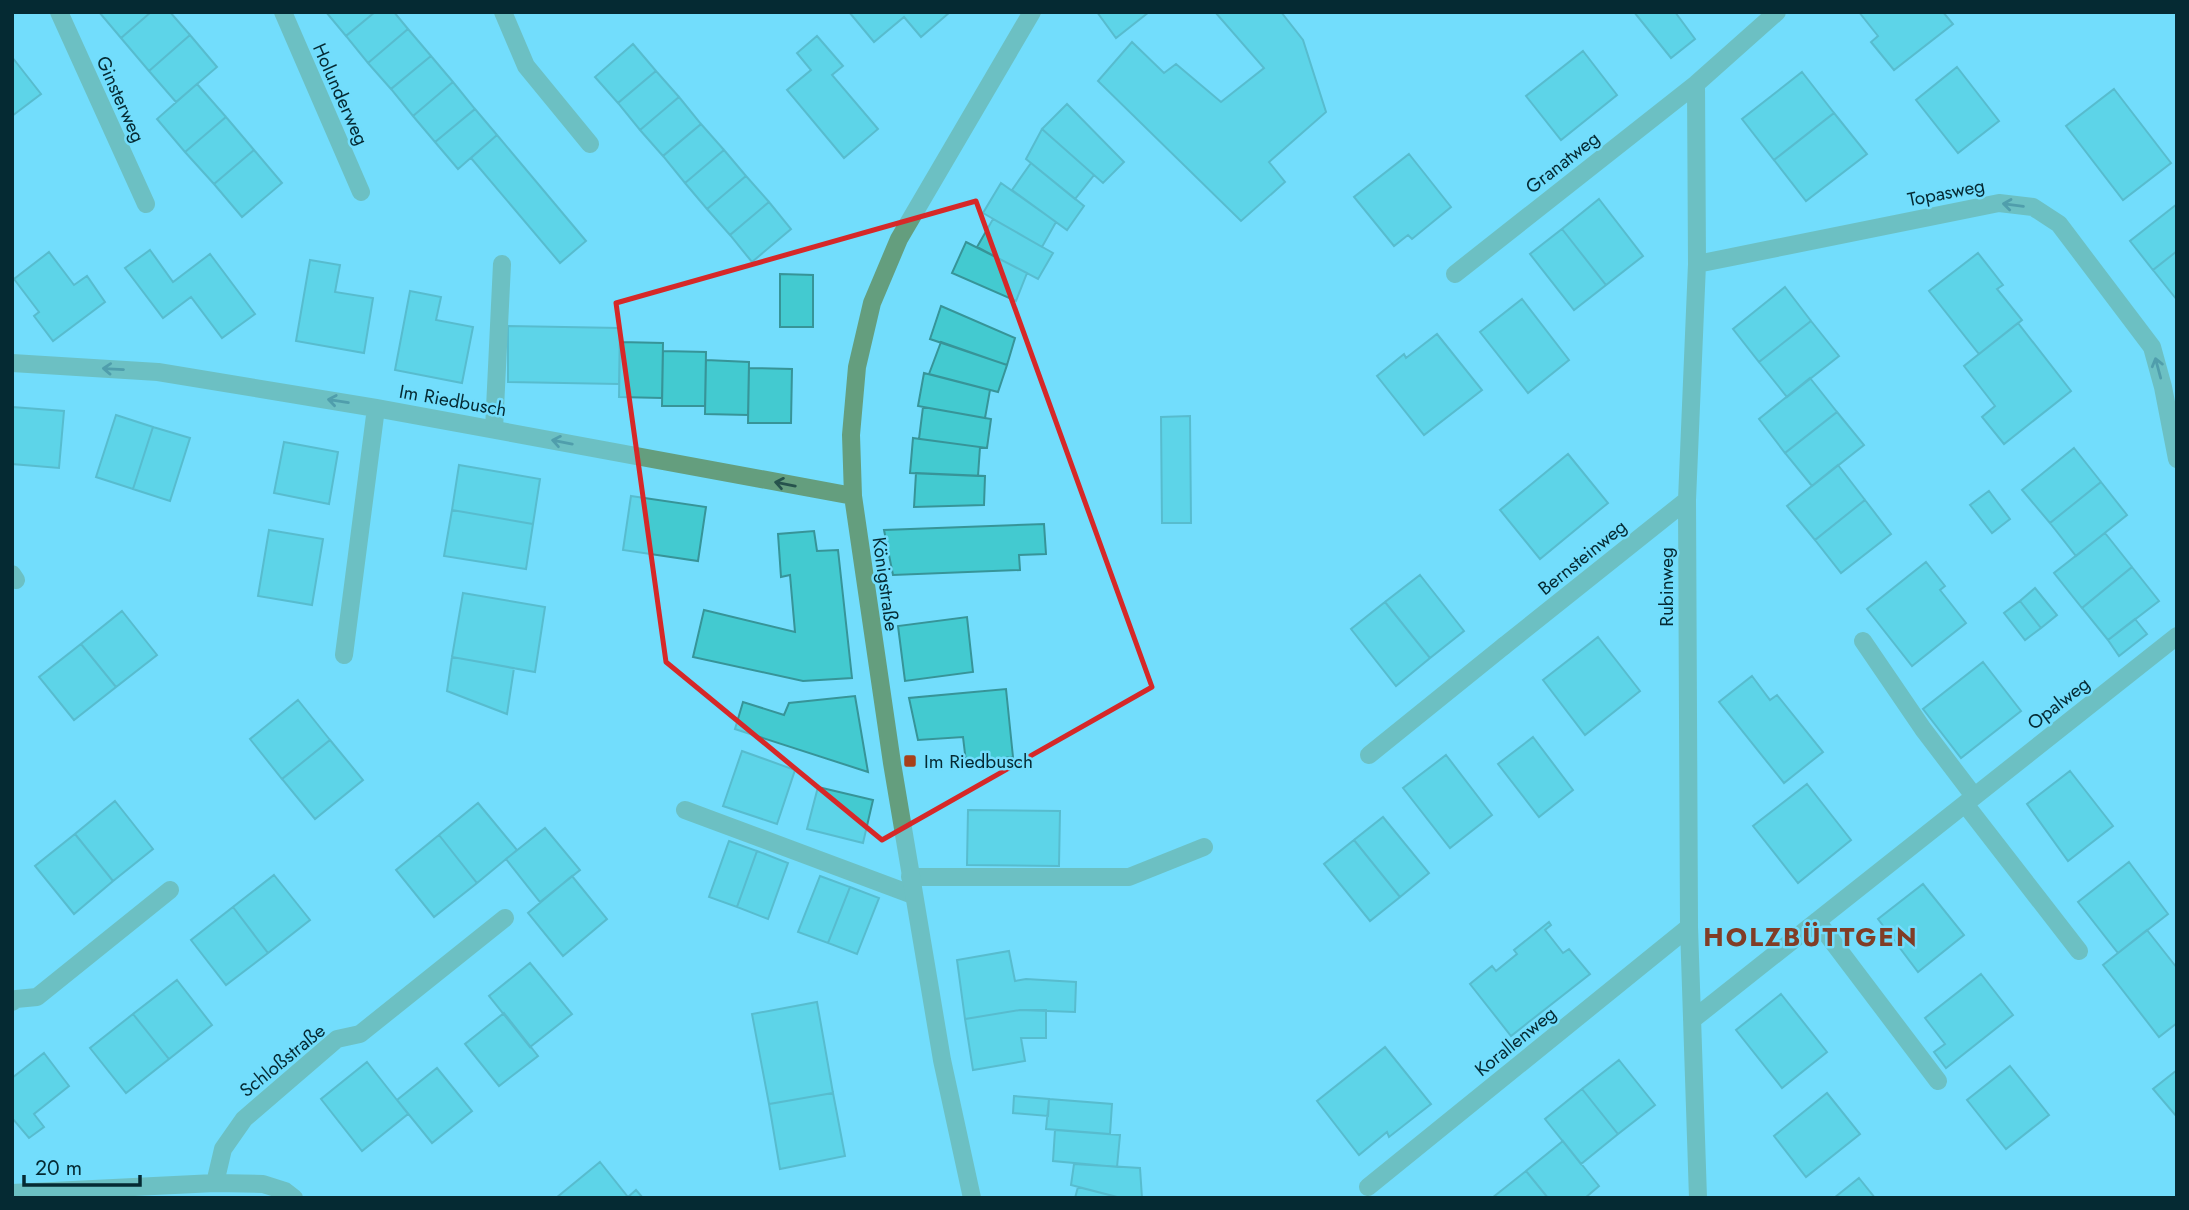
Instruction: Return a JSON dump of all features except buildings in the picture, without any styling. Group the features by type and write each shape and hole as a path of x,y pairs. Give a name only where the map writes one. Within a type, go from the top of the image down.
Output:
{"street":[{"name":"Ginsterweg","path":"59,12 146,204"},
{"name":"Holunderweg","path":"283,12 361,192"},
{"path":"503,12 526,66 590,144"},
{"name":"Königstraße","path":"972,1198 942,1060 912,886 853,496 850,435 857,367 872,303 899,239 1032,12"},
{"path":"1696,84 1777,12"},
{"name":"Rubinweg","path":"1696,84 1697,264 1687,500 1689,927 1698,1198"},
{"name":"Granatweg","path":"1455,274 1696,84"},
{"name":"Topasweg","path":"1697,264 1999,203 2033,207 2059,224 2152,347 2177,459"},
{"path":"494,429 502,264"},
{"name":"Im Riedbusch","path":"12,363 158,372 494,429 853,496"},
{"name":"Im Riedbusch","path":"344,655 376,408"},
{"name":"Bernsteinweg","path":"1369,755 1687,500"},
{"name":"Opalweg","path":"1692,1020 2177,636"},
{"path":"1863,641 1969,800 2079,951"},
{"path":"685,810 912,886 1129,877 1203,847"},
{"path":"12,1002 16,999 37,997 170,890"},
{"name":"Schloßstraße","path":"215,1183 223,1149 244,1119 337,1039 360,1034 505,918"},
{"path":"1817,921 1938,1081"},
{"name":"Korallenweg","path":"1368,1187 1689,927"},
{"path":"12,1193 215,1183 262,1184 285,1191 294,1198"}],"highlighted area":[{"path":"976,201 1152,687 882,840 666,662 616,303"}],"place":[{"name":"Im Riedbusch","path":"910,761"}],"district":[{"name":"HOLZBÜTTGEN","path":"1811,937"}]}
